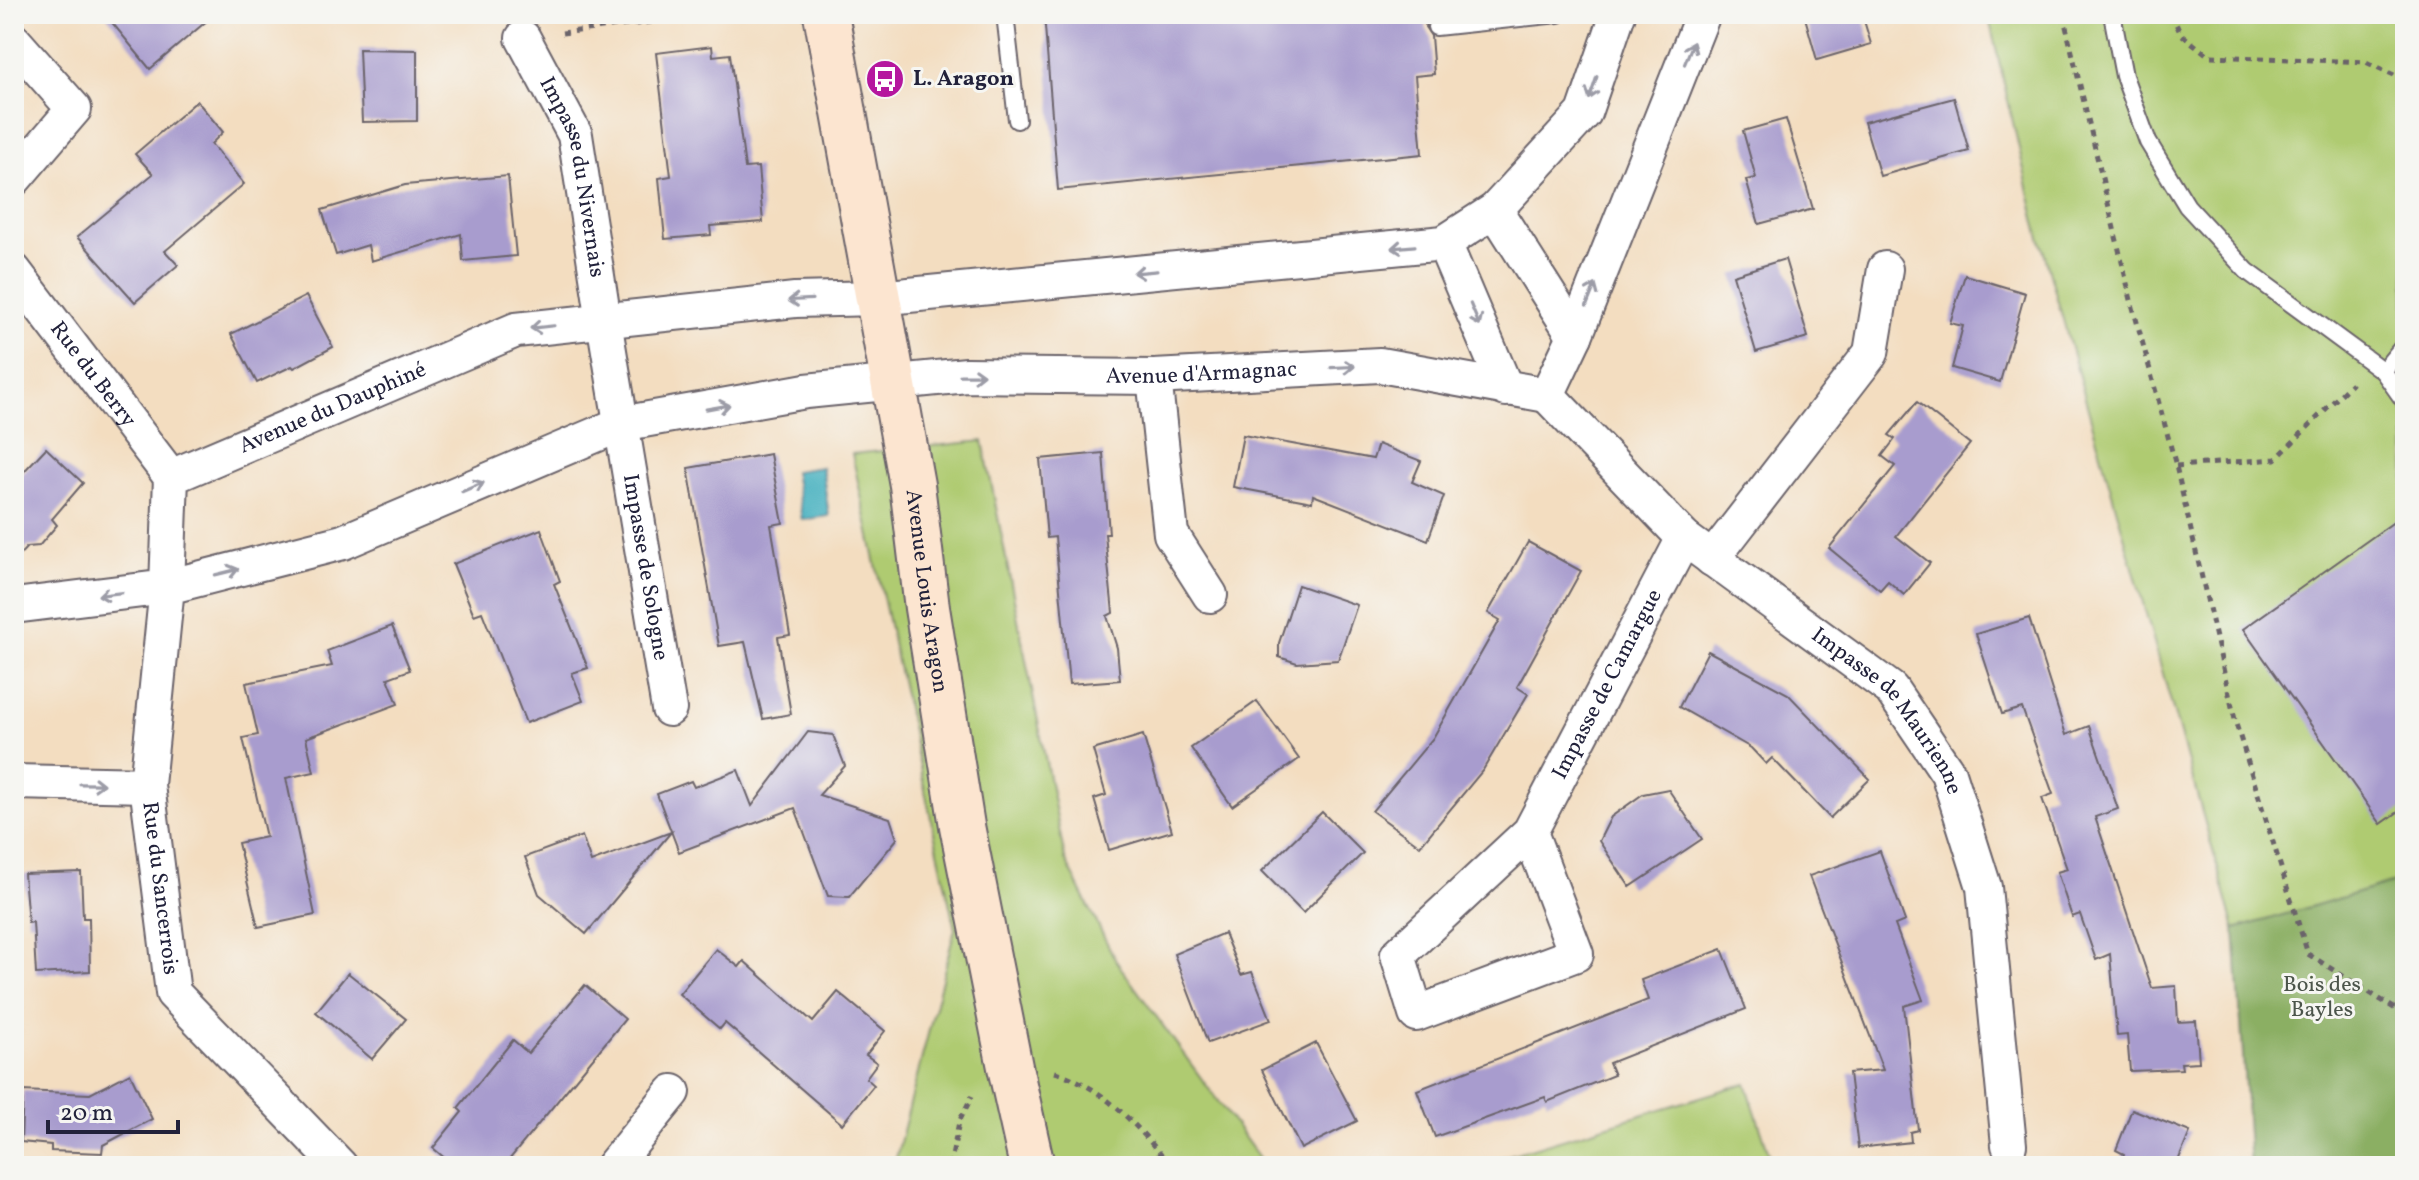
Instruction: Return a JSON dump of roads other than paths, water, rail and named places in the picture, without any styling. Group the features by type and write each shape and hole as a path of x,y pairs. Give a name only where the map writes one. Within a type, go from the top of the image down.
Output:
{"main road":[{"name":"Avenue Louis Aragon","path":"826,14 912,485 927,608 962,826 1032,1166"}],"street":[{"path":"878,298 1444,243 1495,210 1584,113 1618,14"},
{"path":"1547,395 1575,336 1703,14"},
{"name":"Impasse du Nivernais","path":"523,38 575,135 604,321"},
{"path":"14,41 74,109 14,179"},
{"path":"1495,210 1575,336"},
{"path":"1444,243 1506,389"},
{"path":"1712,559 1871,353 1885,269"},
{"name":"Rue du Berry","path":"14,271 171,477"},
{"name":"Avenue du Dauphiné","path":"171,477 516,330 795,300 878,298"},
{"path":"604,321 621,424"},
{"name":"Avenue d'Armagnac","path":"894,382 967,375 1154,377 1380,365 1547,395"},
{"path":"1154,377 1171,534 1210,595"},
{"path":"14,606 167,587 343,542 621,424 806,391 894,382"},
{"name":"Impasse de Maurienne","path":"1547,395 1684,538 1891,689 1948,773 1984,887 2009,1145"},
{"name":"Impasse de Sologne","path":"621,424 669,709"},
{"path":"14,782 147,785 167,587 171,477"},
{"name":"Impasse de Camargue","path":"1530,832 1576,954 1416,1014 1398,955 1530,832 1684,538"},
{"name":"Rue du Sancerrois","path":"147,785 173,993 340,1166"},
{"path":"613,1166 673,1092"}],"lane":[{"path":"1005,14 1017,120"},
{"path":"1436,27 1558,14"},
{"path":"2112,14 2124,76 2148,142 2187,206 2247,271 2378,367 2405,402"},
{"path":"2378,367 2405,344"}],"water":[{"path":"822,467 829,516 802,520 794,471"}],"place":[{"name":"L. Aragon","path":"885,79"}],"park label":[{"name":"Bois des Bayles","path":"2322,998"}]}
